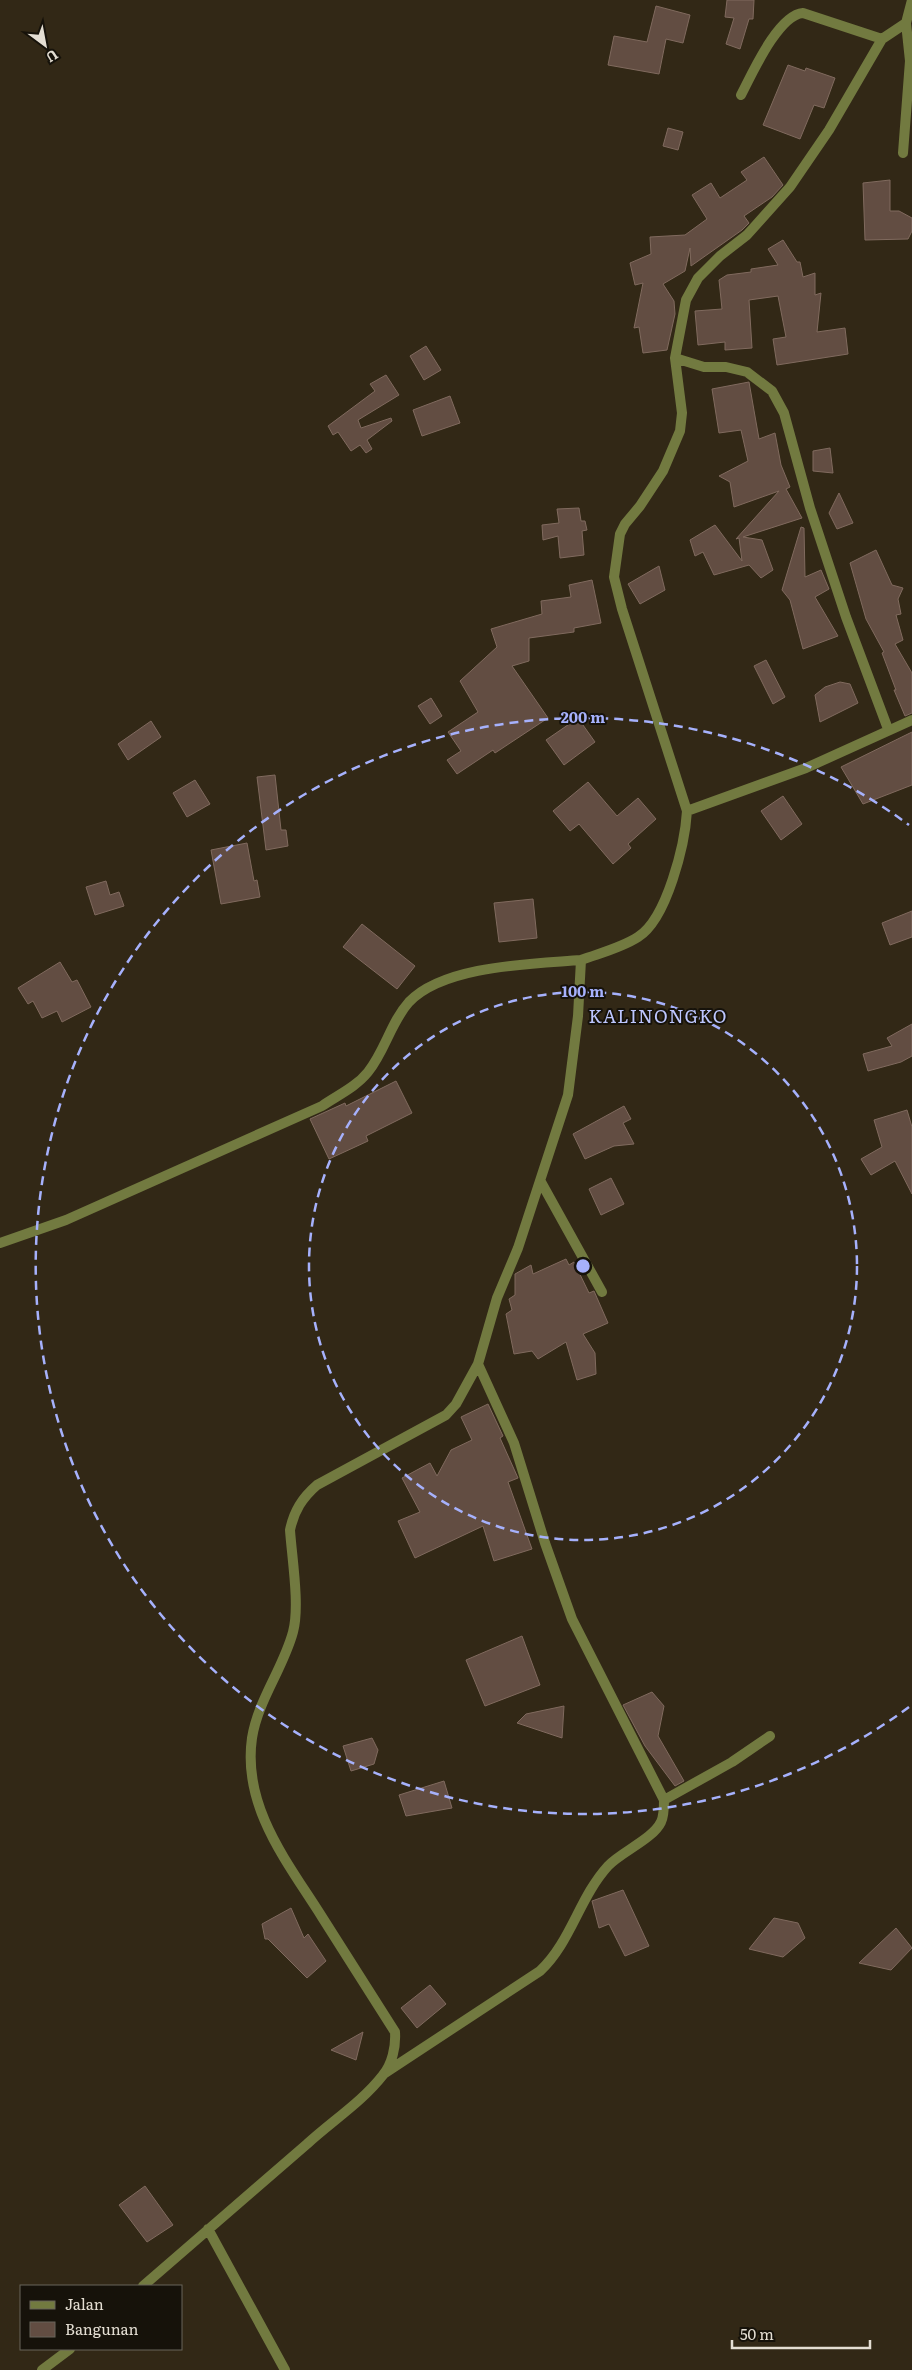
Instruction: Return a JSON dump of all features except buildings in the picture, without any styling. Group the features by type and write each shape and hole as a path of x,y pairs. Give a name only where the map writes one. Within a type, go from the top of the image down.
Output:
{"street":[{"path":"903,153 910,60 906,23 912,0"},
{"path":"740,95 757,64 782,26 790,17 798,13 882,39"},
{"path":"0,1243 66,1220 322,1106 356,1084 368,1072 409,1003 425,989 469,973 496,968 581,960 625,944 648,929 659,913 680,863 686,834 687,811 622,609 614,576 617,545 622,529 663,471 680,430 682,413 675,358 686,300 698,278 720,256 747,234 790,187 834,123 882,39 906,23"},
{"path":"675,358 704,367 726,367 747,372 772,391 784,413 810,508 846,617 888,729"},
{"path":"687,811 806,768 888,729 912,720"},
{"path":"144,2285 327,2126 361,2100 384,2074 390,2062 396,2040 395,2032 275,1844 257,1801 251,1769 252,1738 274,1674 293,1632 295,1620 290,1530 298,1505 308,1493 327,1478 446,1415 456,1404 478,1364 497,1298 518,1248 568,1095 578,1016 581,960"},
{"path":"541,1182 602,1292"},
{"path":"384,2074 524,1982 553,1959 587,1893 604,1871 624,1852 660,1824 664,1800 572,1619 545,1543 514,1443 478,1364"},
{"path":"664,1800 732,1762 770,1736"},
{"path":"208,2229 285,2370"},
{"path":"42,2370 69,2350"}],"district":[{"name":"KALINONGKO","path":"658,1015"}]}
